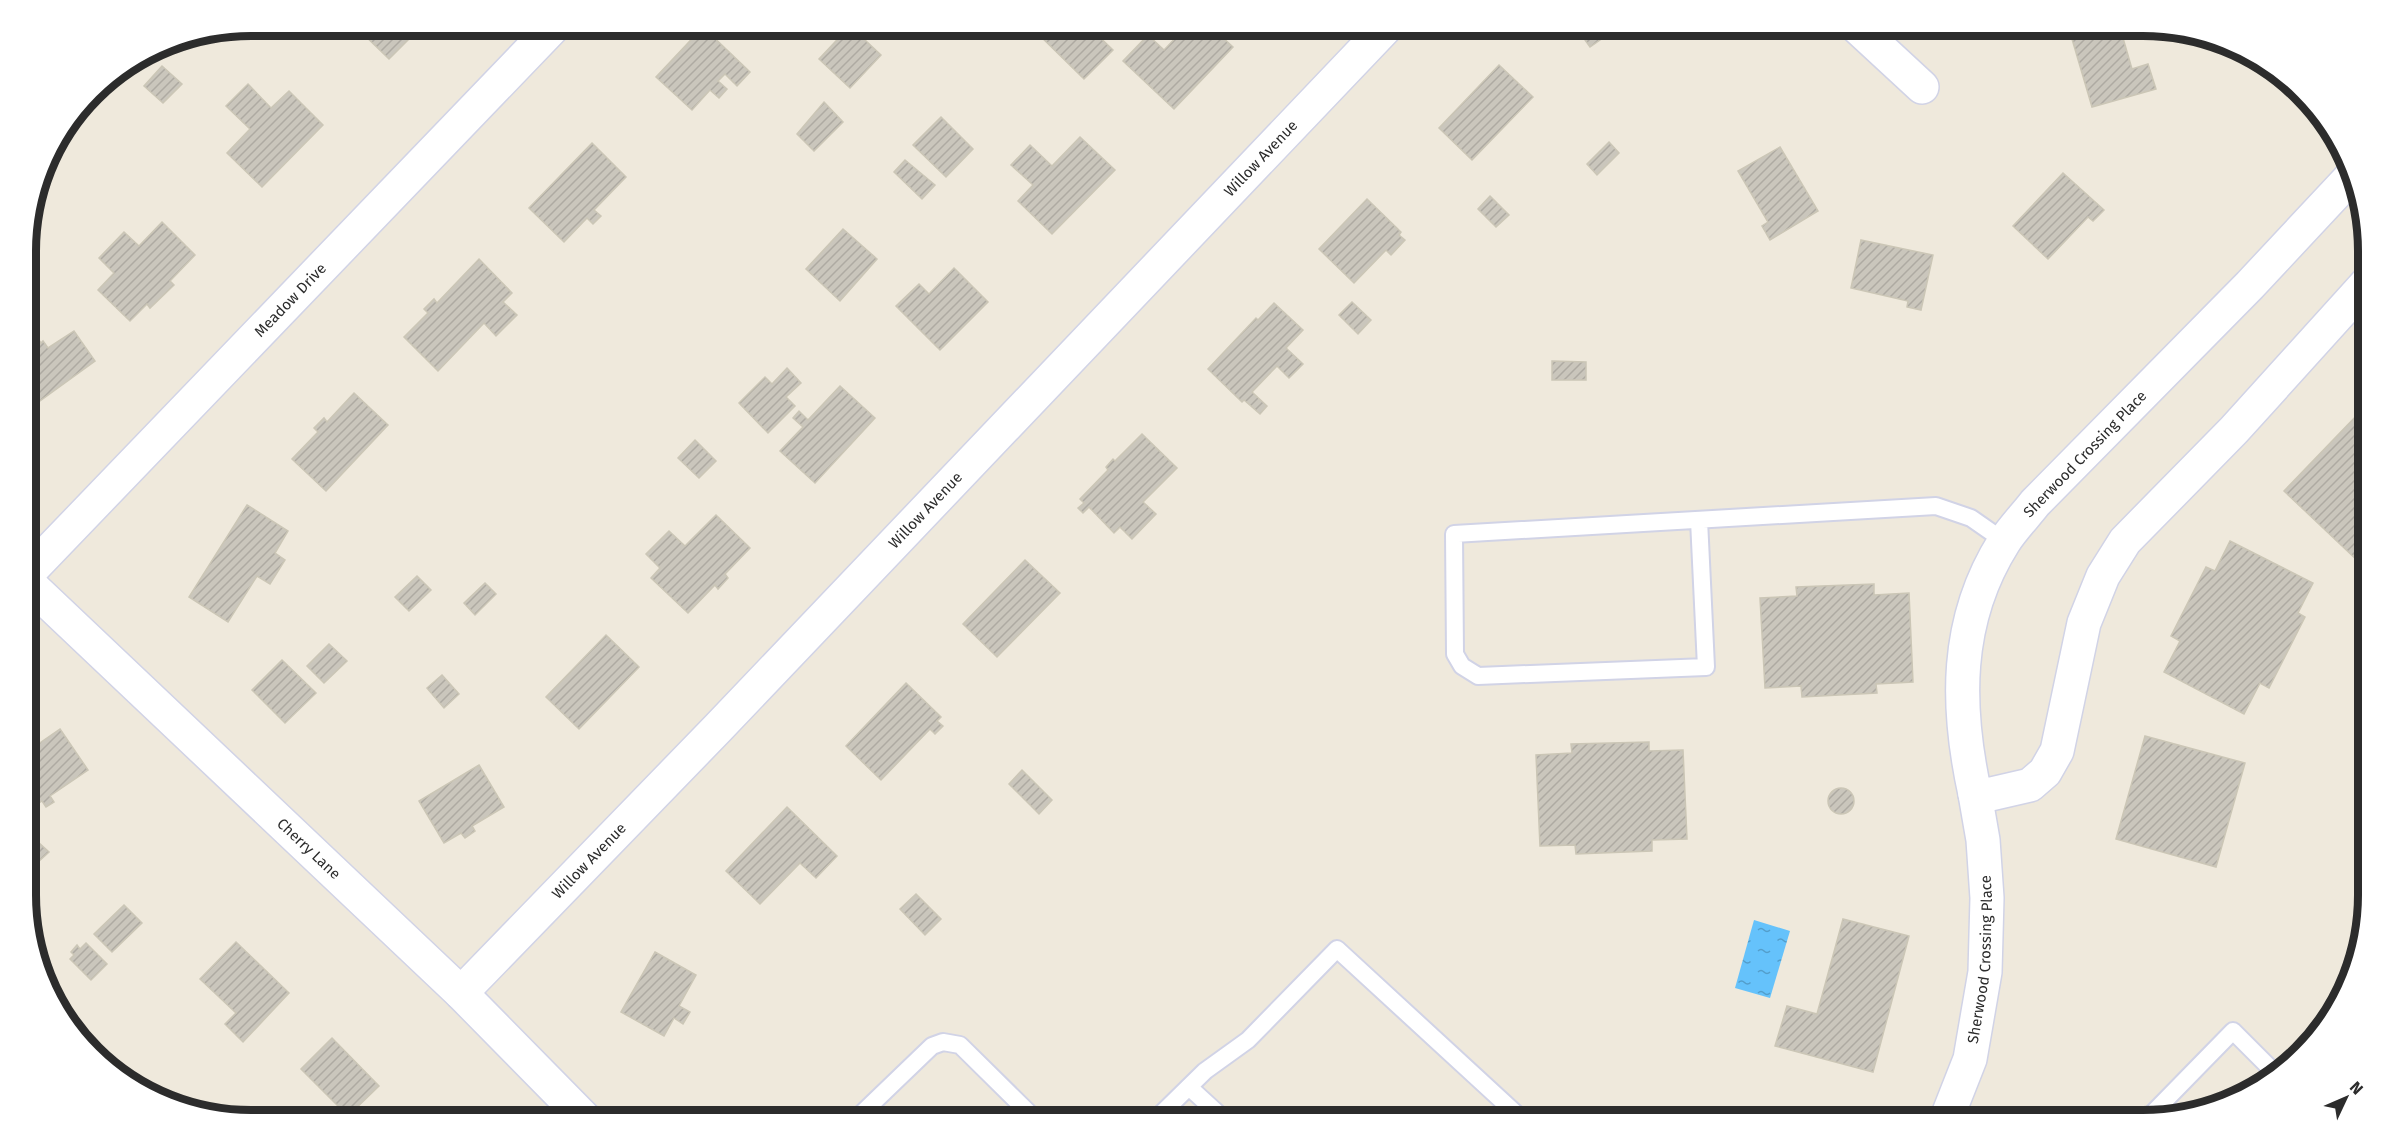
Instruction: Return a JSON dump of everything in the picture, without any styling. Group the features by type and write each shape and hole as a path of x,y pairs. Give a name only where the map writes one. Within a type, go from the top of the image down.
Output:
{"street":[{"name":"Meadow Drive","path":"36,565 544,36"},
{"name":"Willow Avenue","path":"462,993 718,728 1377,36"},
{"path":"1867,36 1923,87"},
{"name":"Sherwood Crossing Place","path":"1950,1110 1970,1059 1985,972 1987,898 1983,840 1964,744 1961,689 1967,635 1981,584 2004,541 2035,503 2250,285 2347,181"},
{"path":"1975,794 1991,794 2030,785 2045,772 2057,751 2084,623 2103,576 2125,541 2234,430 2358,294"},
{"name":"Cherry Lane","path":"36,591 462,993 576,1110"}],"lane":[{"path":"1699,520 1706,668 1478,676 1462,666 1455,654 1454,534 1936,506 1971,518 2004,541"},
{"path":"1165,1110 1189,1087 1248,1040 1337,949 1512,1110"},
{"path":"2156,1110 2233,1032 2270,1069"},
{"path":"865,1110 932,1046 943,1042 960,1045 1026,1110"},
{"path":"1189,1087 1214,1110"}],"water":[{"path":"1754,920 1790,931 1770,998 1735,988"}],"building":[{"path":"365,36 412,36 389,59"},
{"path":"695,36 712,36 750,72 737,86 725,74 718,81 727,89 719,98 710,90 692,110 656,77"},
{"path":"841,36 861,36 881,55 850,88 819,59"},
{"path":"1040,36 1098,36 1113,50 1084,79"},
{"path":"1147,36 1164,50 1177,36 1221,36 1233,47 1174,109 1123,61"},
{"path":"1582,36 1606,36 1590,47"},
{"path":"2083,36 2128,36 2123,38 2132,69 2148,64 2156,89 2092,107 2072,39"},
{"path":"1499,65 1533,97 1472,160 1439,128"},
{"path":"162,66 182,84 163,103 144,86"},
{"path":"248,84 271,108 289,91 323,125 262,187 227,153 250,129 226,106"},
{"path":"824,102 843,122 814,151 797,134"},
{"path":"941,117 973,149 946,177 913,145"},
{"path":"1080,137 1115,170 1052,234 1018,201 1033,185 1011,165 1030,145 1052,166"},
{"path":"1609,142 1619,153 1597,175 1587,164"},
{"path":"592,143 626,177 594,210 601,216 593,224 587,218 564,242 529,208"},
{"path":"1780,147 1818,211 1770,240 1762,226 1768,222 1738,171"},
{"path":"905,160 935,185 922,199 894,172"},
{"path":"2063,173 2104,210 2093,221 2088,217 2048,259 2013,226"},
{"path":"1490,196 1509,215 1496,227 1478,209"},
{"path":"1367,199 1401,232 1399,235 1405,240 1391,255 1386,250 1354,283 1319,249"},
{"path":"162,222 195,255 170,281 174,285 150,308 147,304 130,321 98,290 114,273 99,258 124,232 139,246"},
{"path":"843,229 877,259 840,301 806,269"},
{"path":"1861,240 1933,255 1921,310 1907,307 1908,301 1851,288"},
{"path":"479,259 512,293 503,302 517,315 496,336 484,323 438,371 404,337 428,313 424,309 434,299 437,303"},
{"path":"954,268 988,302 940,350 896,306 919,284 929,294"},
{"path":"1352,302 1371,320 1358,334 1339,315"},
{"path":"1274,303 1303,330 1286,348 1303,364 1289,378 1277,366 1252,392 1267,406 1260,414 1244,400 1242,402 1208,369 1256,318 1258,320"},
{"path":"74,331 95,361 36,404 36,336 48,348"},
{"path":"1552,361 1586,362 1586,380 1552,380"},
{"path":"787,368 801,383 786,397 795,406 768,433 739,403 765,377 772,384"},
{"path":"840,386 875,418 815,483 780,451 803,427 793,418 799,411 808,420"},
{"path":"354,393 388,425 326,491 292,459 318,432 314,428 324,418 327,422"},
{"path":"2358,414 2358,561 2284,491"},
{"path":"1142,434 1177,468 1143,502 1156,514 1132,539 1120,527 1114,533 1089,507 1083,513 1078,508 1084,503 1080,499 1108,470 1106,467"},
{"path":"695,440 716,461 699,478 678,458"},
{"path":"247,505 288,531 275,553 285,560 270,584 257,576 228,622 189,597"},
{"path":"716,515 750,548 725,574 728,578 718,589 715,585 688,613 651,578 660,568 646,554 669,531 685,546"},
{"path":"2230,541 2313,583 2298,613 2305,617 2269,688 2260,683 2244,714 2164,672 2180,641 2171,636 2206,567 2215,571"},
{"path":"1025,560 1060,593 997,657 963,624"},
{"path":"417,576 431,590 409,611 395,597"},
{"path":"485,583 496,594 475,615 464,603"},
{"path":"1874,584 1874,595 1909,593 1913,682 1876,684 1877,693 1802,697 1801,686 1765,688 1760,598 1797,596 1796,587"},
{"path":"606,635 639,667 579,729 546,697"},
{"path":"329,644 347,661 324,683 307,666"},
{"path":"282,660 316,693 285,723 252,690"},
{"path":"442,675 459,694 444,708 427,688"},
{"path":"906,683 941,717 937,721 943,726 935,734 930,729 881,780 846,746"},
{"path":"60,729 88,770 50,796 54,802 46,807 42,801 36,805 36,746"},
{"path":"2145,736 2245,763 2216,867 2116,839"},
{"path":"1649,742 1649,751 1683,750 1687,839 1652,840 1652,851 1576,854 1575,845 1540,846 1536,755 1572,753 1571,744"},
{"path":"479,765 504,807 472,826 475,831 465,838 461,833 444,843 419,801"},
{"path":"1022,770 1052,800 1039,814 1009,784"},
{"path":"1841,788 1850,792 1854,801 1850,810 1841,814 1832,810 1828,801 1832,792"},
{"path":"787,807 837,856 816,878 800,863 760,904 726,871"},
{"path":"36,840 49,852 36,864"},
{"path":"916,894 941,919 925,935 900,909"},
{"path":"124,905 142,923 112,952 94,934"},
{"path":"1843,919 1909,936 1873,1072 1775,1046 1787,1006 1817,1014"},
{"path":"236,942 289,993 243,1042 225,1024 236,1013 200,979"},
{"path":"86,943 107,964 91,980 70,959 74,955 71,952 77,945 80,949"},
{"path":"655,952 696,975 679,1006 690,1012 683,1024 674,1018 664,1036 621,1012"},
{"path":"332,1038 379,1086 354,1110 342,1110 301,1069"}]}
